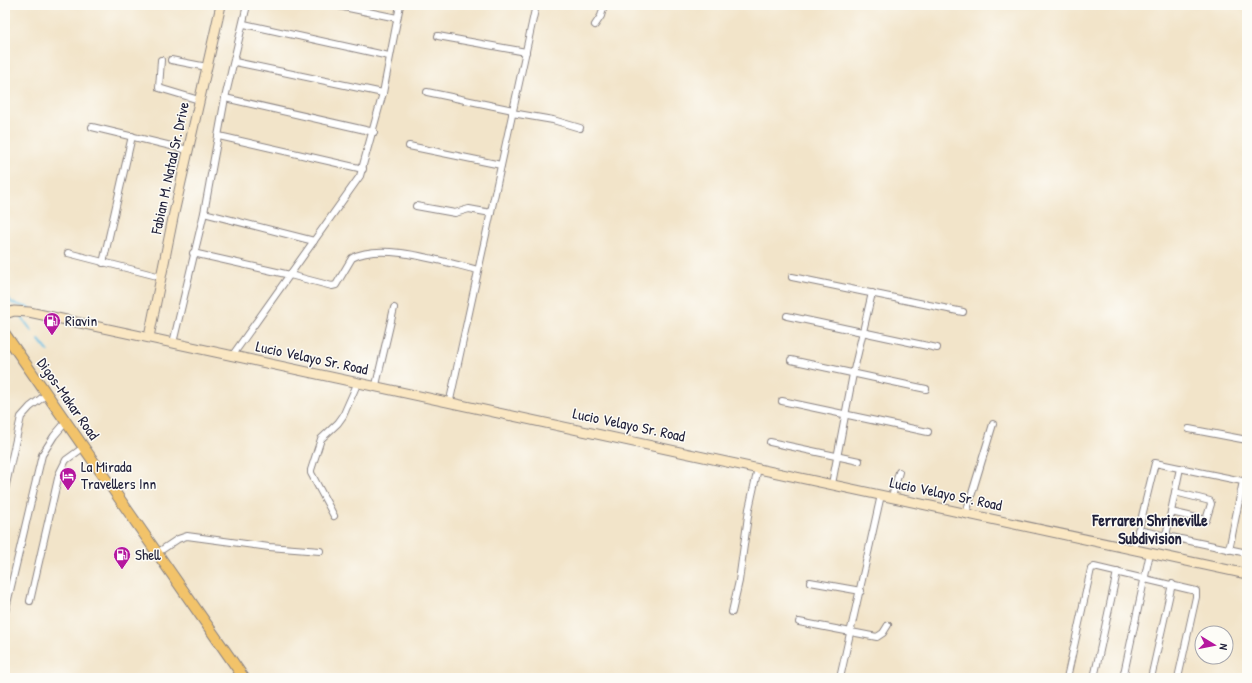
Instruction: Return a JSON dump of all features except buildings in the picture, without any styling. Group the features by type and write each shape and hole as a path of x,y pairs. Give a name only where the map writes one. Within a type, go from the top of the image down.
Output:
{"main road":[{"name":"Fabian M. Natad Sr. Drive","path":"149,337 188,150 221,5"},
{"name":"Lucio Velayo Sr. Road","path":"5,314 14,311 28,312 232,356 450,400 1247,574"},
{"name":"Digos-Makar Road","path":"5,334 244,678"}],"street":[{"path":"173,343 193,253 204,213 226,98 244,24 247,5"},
{"path":"334,5 396,18"},
{"path":"232,356 360,176 374,132 383,93 396,18 400,5"},
{"path":"450,400 536,5"},
{"path":"595,25 601,16 604,5"},
{"path":"244,24 389,56"},
{"path":"438,36 526,52"},
{"path":"161,60 159,88 199,100"},
{"path":"171,60 207,67"},
{"path":"235,62 383,93"},
{"path":"427,92 553,120 580,128"},
{"path":"226,98 374,132"},
{"path":"92,127 188,150"},
{"path":"103,263 132,136"},
{"path":"219,136 363,169"},
{"path":"409,146 501,165"},
{"path":"416,206 455,213 469,209 491,213"},
{"path":"204,213 314,240"},
{"path":"193,253 334,286 352,258 372,252 410,255 478,270"},
{"path":"68,253 161,277"},
{"path":"792,277 963,312"},
{"path":"832,484 836,456 853,374 872,293"},
{"path":"376,385 394,308"},
{"path":"787,316 937,348"},
{"path":"791,360 926,389"},
{"path":"334,516 311,471 321,439 338,424 358,382"},
{"path":"5,489 22,417 30,407 47,394"},
{"path":"782,401 928,432"},
{"path":"5,612 42,455 54,436 66,422"},
{"path":"966,513 993,424"},
{"path":"1190,429 1247,440"},
{"path":"770,442 859,460"},
{"path":"30,601 59,474 66,460 84,448"},
{"path":"1134,550 1154,463 1245,482 1229,550"},
{"path":"732,612 739,581 749,509 758,468"},
{"path":"1166,536 1180,468"},
{"path":"892,497 899,472"},
{"path":"1171,512 1206,520 1211,504 1210,501 1175,492"},
{"path":"840,678 852,632 881,495"},
{"path":"1138,530 1247,553"},
{"path":"157,553 178,539 187,536 269,547 320,551"},
{"path":"1123,678 1150,553"},
{"path":"1067,678 1091,568 1172,584 1194,590 1197,593 1178,678"},
{"path":"1094,678 1117,572"},
{"path":"810,582 861,591"},
{"path":"1151,678 1172,584"},
{"path":"799,622 876,637 883,634 888,625"}],"waterway":[{"path":"5,293 12,303 30,308"},
{"path":"22,318 32,331"},
{"path":"39,340 48,351"}],"place":[{"name":"Riavin","path":"52,336"},
{"name":"La Mirada Travellers Inn","path":"68,491"},
{"name":"Shell","path":"122,570"}],"district":[{"name":"Ferraren Shrineville Subdivision","path":"1150,529"}]}
